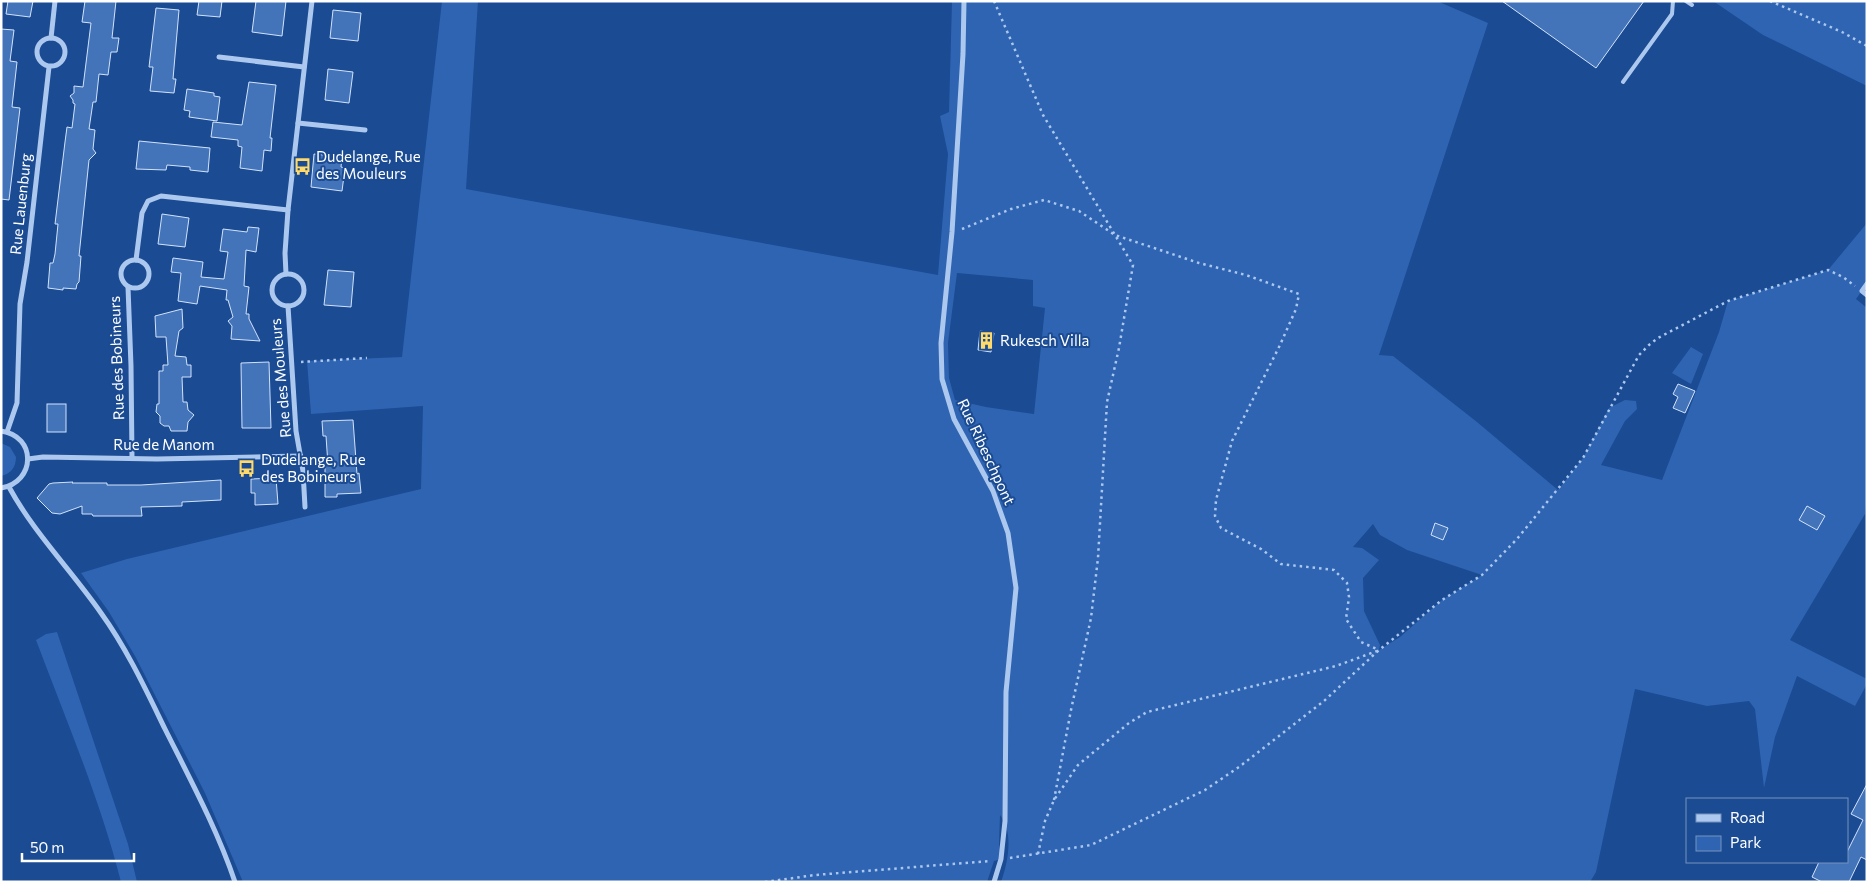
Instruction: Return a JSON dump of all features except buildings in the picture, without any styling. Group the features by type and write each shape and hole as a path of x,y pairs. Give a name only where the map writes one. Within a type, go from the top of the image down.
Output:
{"street":[{"path":"51,38 55,1"},
{"path":"286,274 285,253 288,210 312,1"},
{"name":"Rue Ribeschpont","path":"964,1 963,54 952,232 941,343 942,379 954,419 993,491 1005,524 1016,588 1006,692 1005,821 1001,859 994,882"},
{"path":"51,38 60,42 65,56 59,64 49,67 38,61 36,55 40,43 45,39 51,38"},
{"path":"219,57 304,67"},
{"name":"Rue Lauenburg","path":"4,431 17,403 20,304 27,262 49,67"},
{"path":"298,123 365,130"},
{"path":"136,260 142,214 148,201 161,196 288,210"},
{"name":"Rue des Bobineurs","path":"136,260 145,264 148,269 148,279 146,283 138,288 128,287 121,280 121,270 127,262 136,260"},
{"name":"Rue des Mouleurs","path":"286,274 298,277 304,289 300,301 288,306 277,301 272,291 276,280 286,274"},
{"path":"1864,293 1867,284"},
{"name":"Rue des Bobineurs","path":"128,287 132,458"},
{"name":"Rue des Mouleurs","path":"288,306 296,431 304,471 305,507"},
{"path":"1,488 9,487 23,476 27,468 28,459 22,442 16,436 4,431"},
{"name":"Rue de Manom","path":"28,459 43,457 157,459 301,456"},
{"path":"9,487 21,508 42,537 102,614 130,659 199,796 235,882"}],"lane":[{"path":"1623,82 1672,14 1673,1"},
{"path":"1686,1 1692,6"}],"path":[{"path":"994,1 1043,115 1133,265 1119,348 1106,402 1098,558 1091,618 1054,800 1046,820 1038,854"},
{"path":"1770,1 1842,32 1867,46"},
{"path":"952,232 1011,209 1044,200 1079,212 1115,235 1198,263 1246,275 1299,294 1296,308 1280,345 1232,441 1216,500 1215,516 1221,528 1261,549 1281,564 1334,570 1347,582 1349,597 1346,619 1361,642 1379,650"},
{"path":"765,882 824,874 978,863 1091,845 1205,790 1239,767 1324,701 1379,650 1442,600 1482,575 1517,539 1583,458 1639,355 1658,338 1728,301 1828,270 1843,277 1864,293"},
{"path":"291,362 367,358"},
{"path":"1054,800 1078,765 1129,723 1147,712 1336,666 1379,650"}],"green space":[{"path":"442,1 478,1 466,189 938,275 948,154 940,116 949,112 952,1 1437,1 1488,23 1379,355 1393,356 1477,422 1558,490 1583,458 1609,408 1625,400 1636,401 1637,409 1625,421 1601,465 1662,480 1719,332 1728,301 1828,270 1867,223 1867,284 1856,299 1867,308 1867,497 1865,514 1790,640 1867,679 1867,684 1855,706 1797,676 1775,737 1764,788 1755,709 1749,701 1707,706 1635,689 1596,872 1590,882 1001,882 1006,866 1008,839 1007,830 1000,815 999,844 1001,859 994,861 987,882 243,882 205,793 135,656 109,612 81,573 127,559 421,489 423,406 311,414 307,361 402,357","holes":["957,273 1033,280 1033,306 1045,308 1034,414 955,400 949,378 948,343","1373,524 1380,535 1407,550 1482,575 1442,600 1400,637 1379,650 1380,645 1364,611 1363,578 1379,560 1362,548 1353,547"]},
{"path":"1713,1 1867,1 1867,86 1763,35"},
{"path":"1691,347 1703,354 1691,384 1672,373"},
{"path":"1,443 10,447 16,457 12,470 8,474 1,476"},
{"path":"57,632 128,844 137,882 121,882 93,790 36,640 46,634"}],"place":[{"name":"Dudelange, Rue des Mouleurs","path":"302,166"},
{"name":"Rukesch Villa","path":"986,341"},
{"name":"Dudelange, Rue des Bobineurs","path":"247,469"}]}
